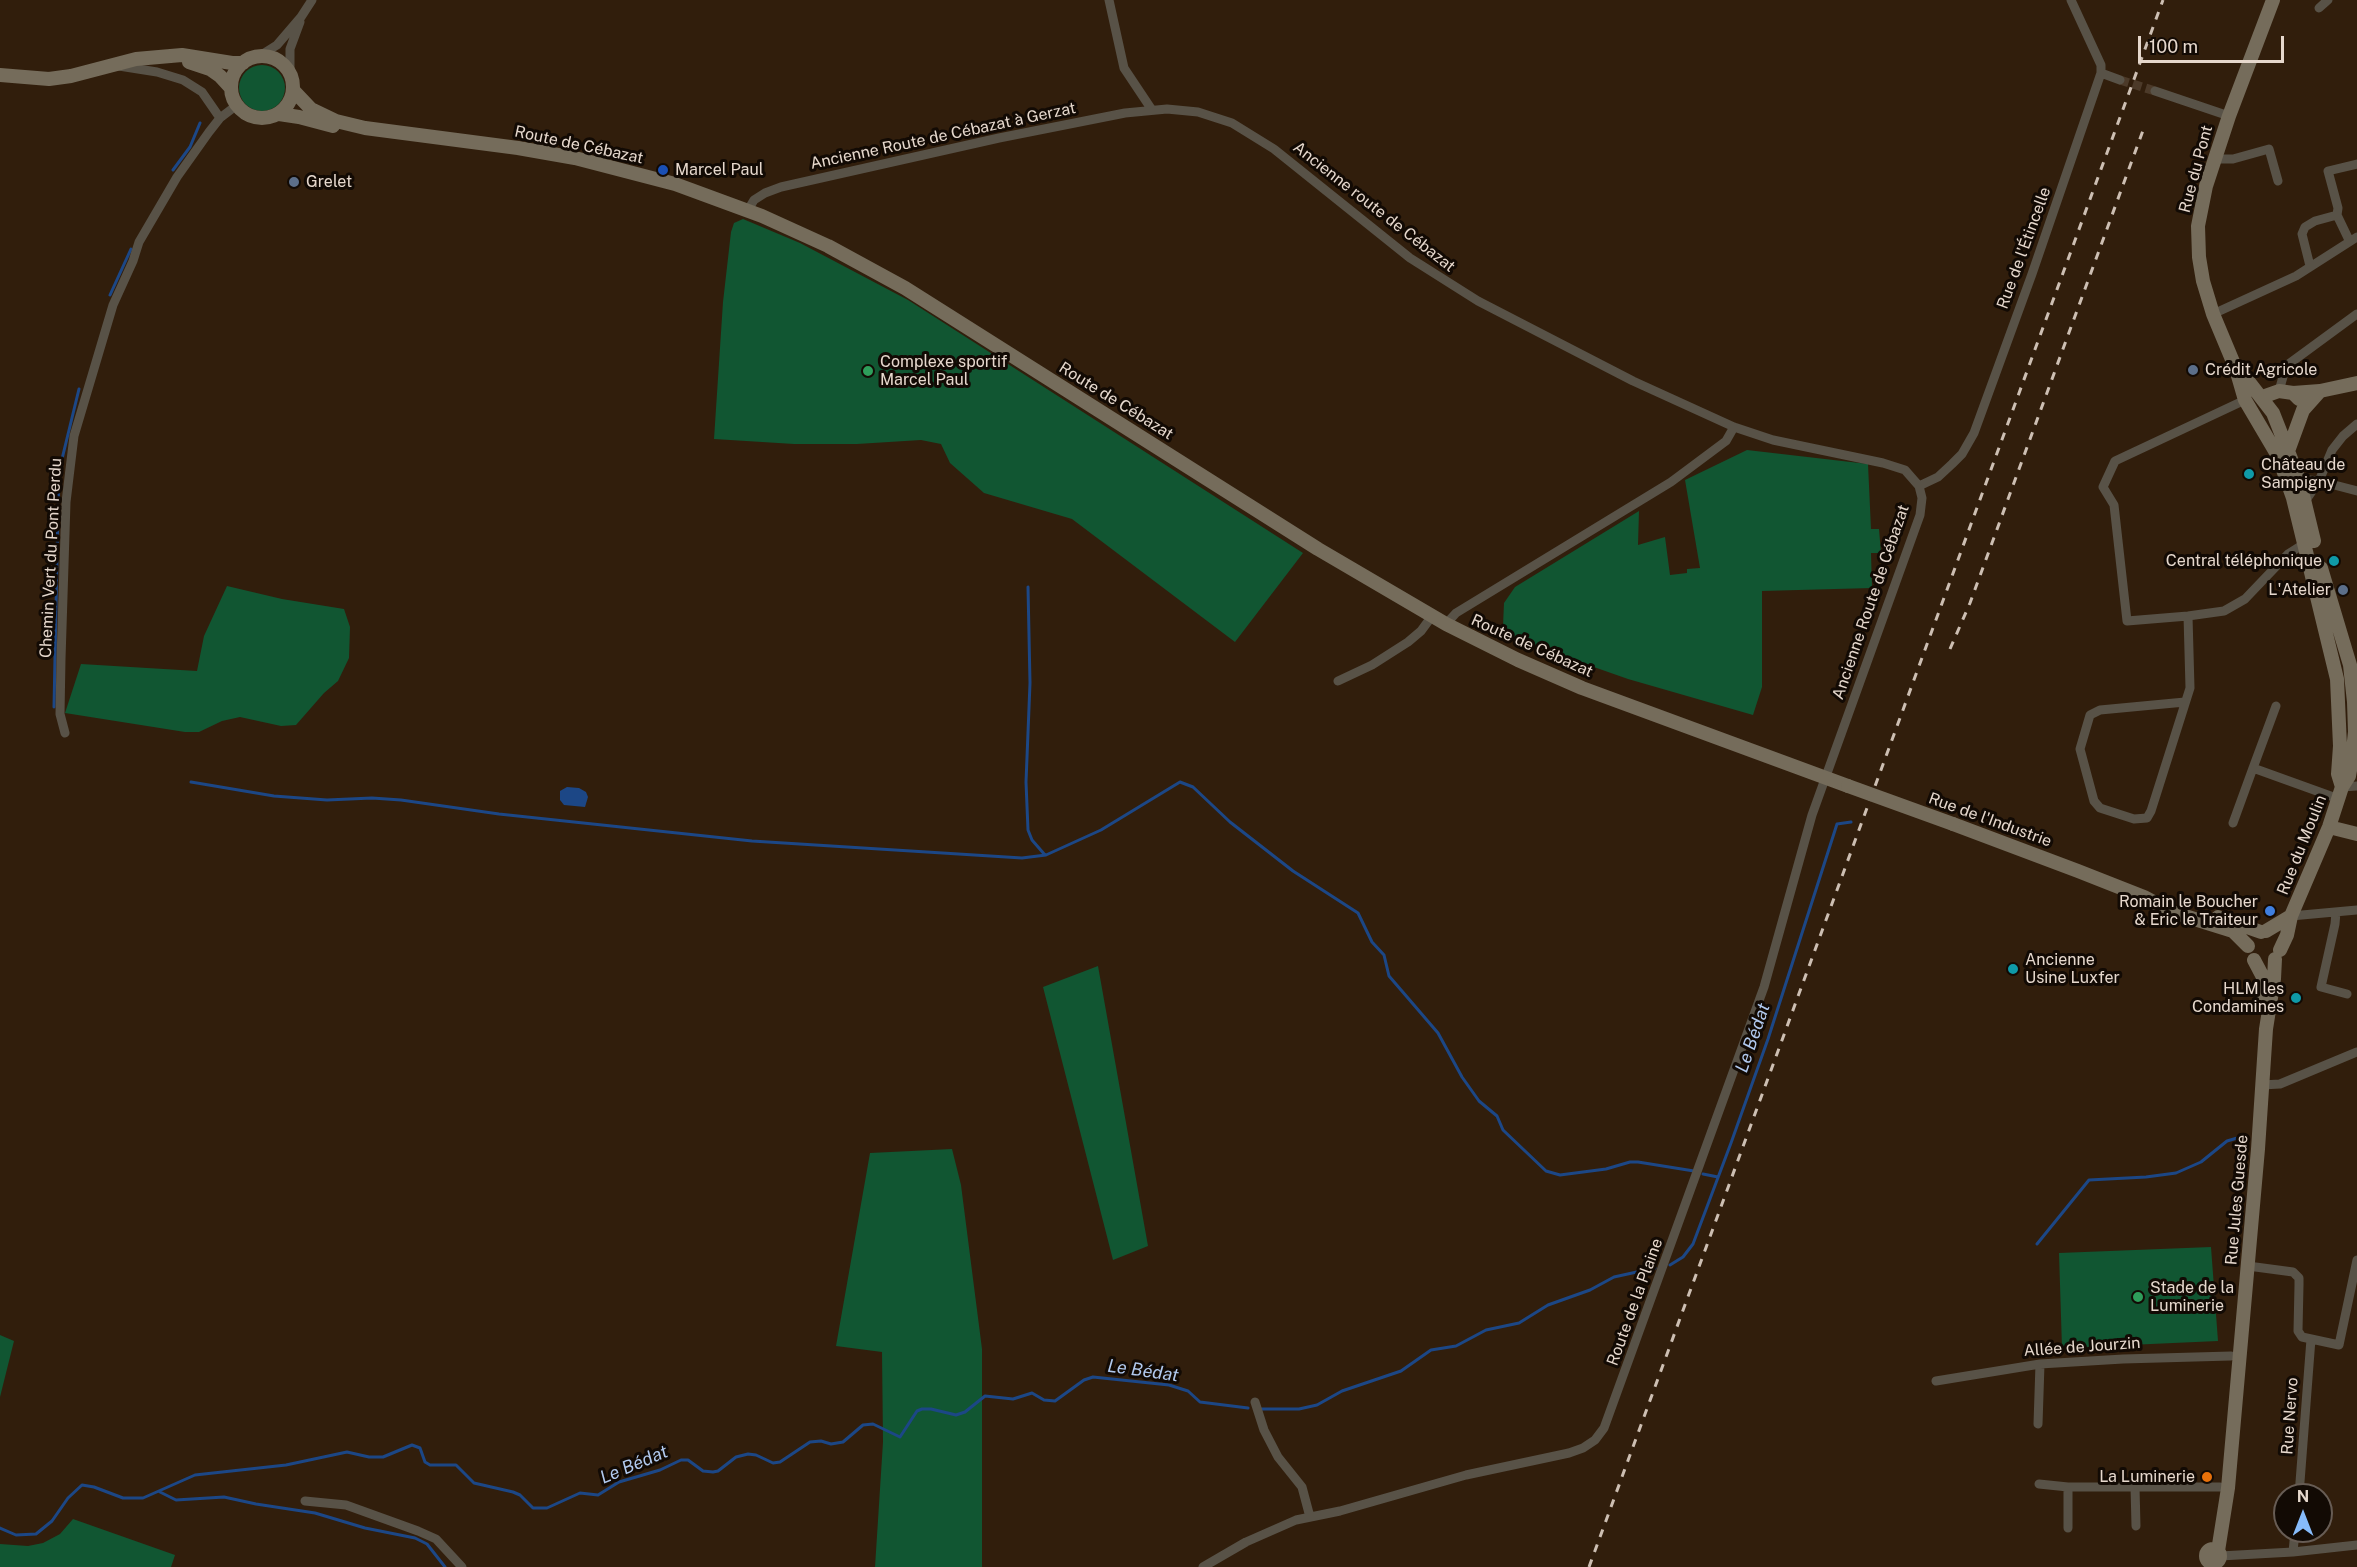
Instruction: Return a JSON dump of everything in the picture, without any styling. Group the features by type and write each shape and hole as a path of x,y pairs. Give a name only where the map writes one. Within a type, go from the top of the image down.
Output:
{"main road":[{"name":"Rue du Pont","path":"2229,116 2237,79 2264,0"},
{"name":"Rue du Pont","path":"2236,369 2213,314 2203,280 2198,243 2200,211 2214,159 2272,0"},
{"path":"0,75 49,79 71,76 136,59 160,57 195,56 243,63"},
{"path":"160,57 202,66 220,76 231,88 237,105 245,114 256,118 268,118 279,114 286,108 293,90 290,74 277,60 258,57 243,63 236,70 231,88"},
{"name":"Route de Cébazat","path":"293,90 311,109 336,121 365,128"},
{"name":"Route de Cébazat","path":"279,114 336,127 365,128 518,148 575,158 675,184 748,210 828,246 905,288 1318,549 1446,624 1518,660 1582,688 1824,777"},
{"path":"2236,369 2262,397 2288,432 2291,467"},
{"path":"2236,369 2236,376 2245,400 2278,456 2291,467"},
{"path":"2262,397 2286,392 2320,391 2357,383"},
{"path":"2288,432 2320,391"},
{"path":"2286,392 2300,400 2303,410"},
{"path":"2254,414 2262,397"},
{"path":"2265,431 2288,432"},
{"name":"Rue du Moulin","path":"2277,954 2288,935 2291,915 2349,776 2356,731 2353,665 2309,541 2306,500 2291,467"},
{"name":"Rue du Moulin","path":"2291,467 2309,541 2337,679 2340,746 2337,774 2340,793"},
{"path":"2337,679 2353,665"},
{"path":"2339,696 2356,702"},
{"name":"Rue de l'Industrie","path":"1824,777 2041,856 2144,897 2172,912 2233,931 2248,946"},
{"path":"2329,827 2357,834"},
{"name":"Rue de l'Industrie","path":"2144,897 2186,907 2264,931"},
{"name":"Rue du Moulin","path":"2264,931 2291,915"},
{"path":"2264,931 2276,936 2277,954 2265,963 2254,960 2248,946 2252,937 2264,931"},
{"name":"Rue Jules Guesde","path":"2213,1559 2228,1488 2262,1085 2277,954"},
{"name":"Rue Jules Guesde","path":"2213,1559 2251,1149 2258,1028 2264,991 2262,973 2254,960"}],"street":[{"path":"290,74 290,49 302,17 312,0"},
{"path":"1109,0 1124,68 1152,110"},
{"path":"2071,0 2101,65 2101,74 2120,80"},
{"path":"2319,8 2328,0"},
{"path":"258,57 277,45 302,17"},
{"path":"111,65 157,72 183,80 202,92 220,118"},
{"name":"Rue de l'Étincelle","path":"1919,486 1938,477 1952,464 1962,454 1974,433 2101,74"},
{"path":"2155,91 2229,116"},
{"name":"Chemin Vert du Pont Perdu","path":"65,733 60,714 61,659 66,502 74,436 113,305 139,242 177,177 220,118 237,105"},
{"name":"Ancienne Route de Cébazat à Gerzat","path":"748,210 760,196 781,187 999,138 1125,113 1152,110"},
{"name":"Ancienne route de Cébazat","path":"1152,110 1198,112 1240,127 1274,149 1410,258 1448,284 1633,381 1734,427"},
{"path":"2214,159 2233,159 2269,149 2278,181"},
{"path":"2213,314 2296,276 2353,238 2337,215 2338,207 2328,171 2357,164"},
{"path":"2310,266 2302,234 2305,226 2315,220 2337,215"},
{"path":"2286,392 2286,366 2357,314"},
{"path":"2245,400 2115,461 2103,487 2114,505 2127,621 2224,611 2245,599 2288,554 2309,541"},
{"path":"2306,500 2319,481 2332,450 2357,424"},
{"path":"1446,624 1456,613 1671,482 1726,441 1734,427"},
{"name":"Ancienne Route de Cébazat","path":"1734,427 1773,440 1883,463 1905,470 1919,486 1922,498 1920,514 1824,777"},
{"path":"2291,467 2319,481 2357,491"},
{"path":"1338,681 1372,665 1408,642 1421,631 1432,616"},
{"path":"2185,702 2100,710 2090,715 2079,749 2094,801 2100,808 2134,819 2146,818 2151,811 2190,688 2187,616"},
{"path":"2233,823 2276,706"},
{"path":"2253,768 2340,793 2357,786"},
{"name":"Route de la Plaine","path":"1203,1567 1276,1527 1466,1474 1569,1453 1595,1440 1605,1428 1764,987 1824,777"},
{"path":"2291,915 2357,910"},
{"path":"2336,912 2321,987 2348,994"},
{"path":"2262,1085 2280,1084 2357,1053"},
{"path":"2248,1266 2293,1272 2299,1278 2298,1331 2302,1337 2339,1345 2357,1260"},
{"name":"Rue Nervo","path":"2300,1483 2311,1339"},
{"name":"Allée de Jourzin","path":"1936,1381 2040,1364 2231,1356"},
{"path":"2038,1424 2040,1364"},
{"path":"1255,1402 1273,1449 1302,1486 1310,1517"},
{"path":"2039,1484 2068,1487 2220,1487"},
{"path":"2068,1487 2068,1528"},
{"path":"2135,1487 2136,1526"},
{"path":"305,1501 346,1504 427,1535 446,1547 462,1567"},
{"path":"2293,1552 2294,1543"},
{"path":"2213,1559 2357,1545"}],"green space":[{"path":"262,65 271,66 279,71 284,79 284,97 279,105 271,110 262,111 253,110 245,105 240,97 239,88 240,79 245,71 253,66"},
{"name":"Complexe sportif Marcel Paul","path":"743,219 800,243 908,300 1303,553 1235,642 1072,519 984,493 950,463 941,444 921,440 857,444 794,444 714,439 723,302 731,232 734,223"},
{"path":"1747,450 1868,464 1871,529 1879,529 1881,553 1871,553 1872,588 1762,591 1762,687 1753,715 1628,679 1517,640 1503,626 1504,603 1515,587 1639,511 1638,545 1665,537 1670,575 1687,573 1687,569 1700,568 1685,480"},
{"path":"227,586 282,599 344,609 350,627 349,658 338,681 324,693 296,725 281,726 240,717 222,721 199,732 185,732 65,713 81,664 197,671 204,636"},
{"path":"1098,966 1148,1246 1113,1260 1043,987"},
{"path":"952,1149 961,1185 982,1349 982,1567 875,1567 883,1442 882,1352 836,1346 870,1153"},
{"name":"Stade de la Luminerie","path":"2211,1247 2218,1341 2062,1348 2059,1253"},
{"path":"0,1335 14,1341 0,1397"},
{"path":"73,1519 175,1555 171,1567 0,1567 0,1544 28,1546 43,1543 60,1534"}],"water":[{"path":"567,787 579,788 586,792 588,797 585,807 564,805 560,800 560,791"}],"waterway":[{"path":"173,170 190,147 200,123"},
{"path":"110,295 131,249"},
{"path":"62,459 79,389"},
{"path":"58,502 60,466"},
{"path":"54,707 58,508"},
{"path":"1028,587 1030,683 1026,782 1028,830 1032,840 1045,855"},
{"path":"191,782 274,796 327,800 372,798 401,800 499,814 752,841 1022,858 1046,855 1101,830 1180,782 1193,787 1230,822 1293,871 1358,913 1372,942 1384,955 1389,976 1438,1033 1462,1077 1479,1101 1497,1116 1503,1130 1546,1171 1560,1175 1606,1169 1630,1162 1694,1171"},
{"name":"Le Bédat","path":"1670,1265 1683,1257 1693,1244 1768,1039 1837,824 1851,822"},
{"path":"2037,1244 2089,1180 2176,1173 2201,1162 2227,1141 2244,1136"},
{"path":"1703,1174 1718,1177"},
{"name":"Le Bédat","path":"1260,1409 1299,1409 1317,1405 1342,1391 1401,1371 1431,1350 1456,1346 1486,1330 1519,1323 1548,1305 1590,1290 1614,1277 1655,1268"},
{"name":"Le Bédat","path":"0,1528 16,1535 36,1534 52,1521 68,1498 82,1485 123,1498 143,1498 195,1475 286,1465 347,1452 369,1457 383,1457 412,1445 420,1448 425,1462 430,1465 456,1465 474,1483 513,1492 520,1495 533,1508 547,1508 580,1493 598,1495 619,1482 660,1470 681,1460 688,1460 703,1471 713,1472 718,1471 736,1457 748,1454 773,1463 780,1462 810,1442 821,1441 831,1444 843,1442 863,1425 873,1424 900,1437 917,1411 922,1409 956,1415 965,1412 985,1396 1013,1399 1032,1393 1044,1400 1055,1401 1084,1380 1093,1377 1169,1385 1188,1391 1200,1402 1248,1408"},
{"path":"160,1492 176,1500 224,1497 315,1513 365,1528 415,1538 427,1544 445,1567"}],"tunnel":[{"path":"2120,80 2155,91"}],"railway":[{"path":"1589,1567 2163,0"},
{"path":"1950,649 1970,603 2145,125"}],"place":[{"name":"Marcel Paul","path":"663,170"},
{"name":"Grelet","path":"294,182"},
{"name":"Crédit Agricole","path":"2193,370"},
{"name":"Complexe sportif Marcel Paul","path":"868,371"},
{"name":"Château de Sampigny","path":"2249,474"},
{"name":"Central téléphonique","path":"2334,561"},
{"name":"L'Atelier","path":"2343,590"},
{"name":"Romain le Boucher & Eric le Traiteur","path":"2270,911"},
{"name":"Ancienne Usine Luxfer","path":"2013,969"},
{"name":"HLM les Condamines","path":"2296,998"},
{"name":"Stade de la Luminerie","path":"2138,1297"},
{"name":"La Luminerie","path":"2207,1477"}]}
